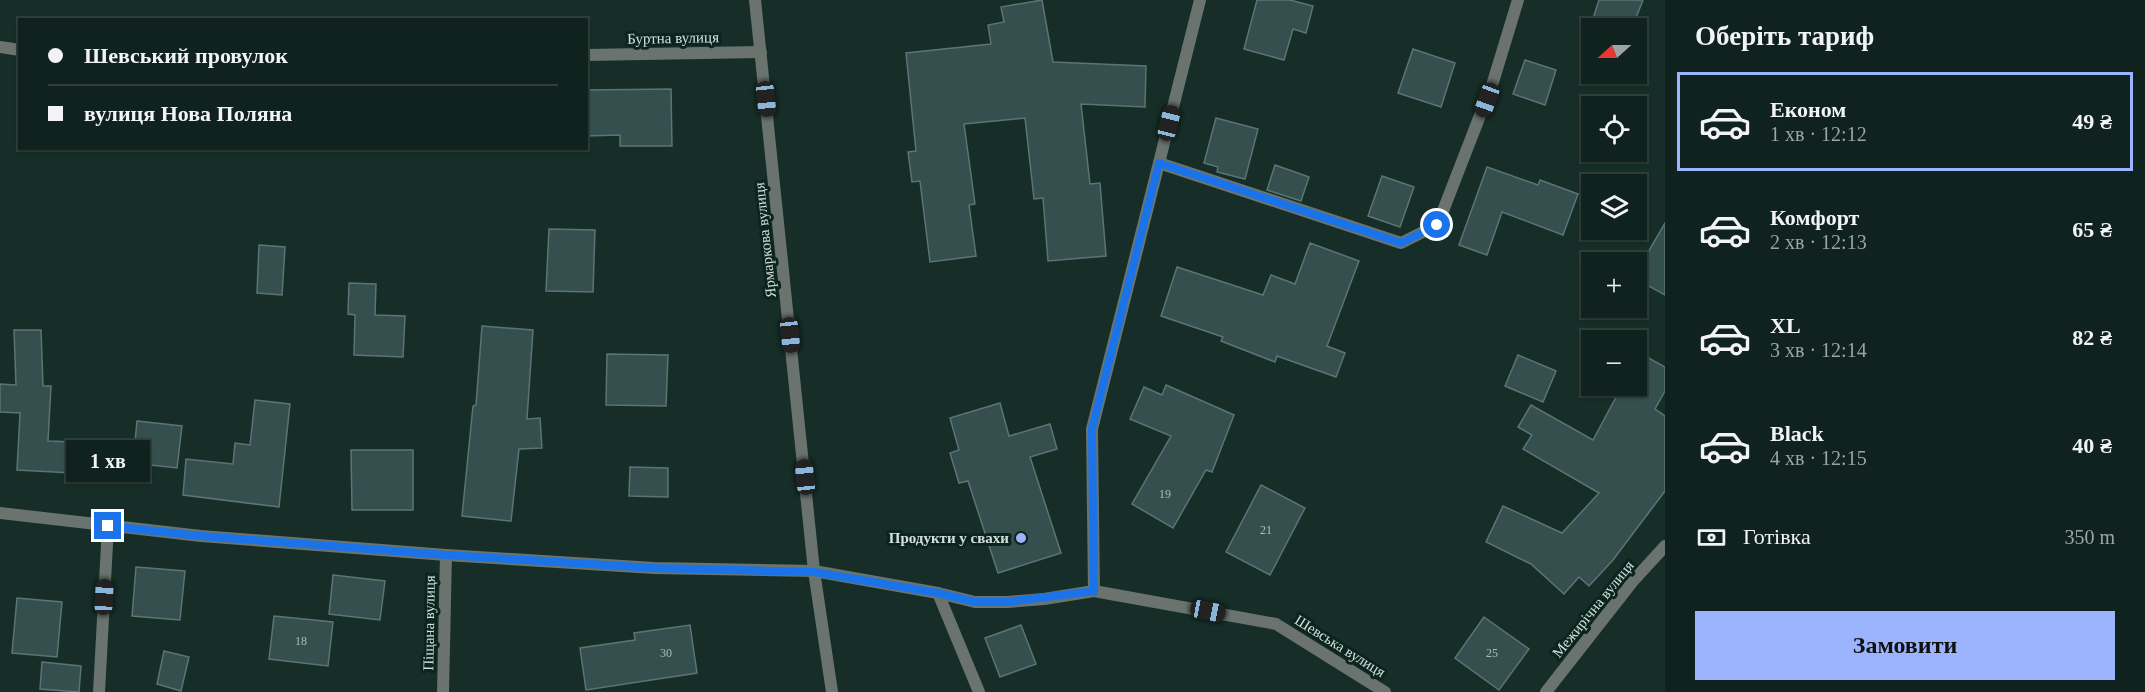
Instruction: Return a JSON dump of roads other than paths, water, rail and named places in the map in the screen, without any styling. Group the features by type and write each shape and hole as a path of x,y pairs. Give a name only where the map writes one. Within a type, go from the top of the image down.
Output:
{"street":[{"name":"Ярмаркова вулиця","path":"755,0 814,572 832,692"},
{"path":"1094,591 1092,429 1200,0"},
{"path":"1159,163 1401,243 1437,225 1493,82 1518,0"},
{"path":"0,47 18,50"},
{"name":"Буртна вулиця","path":"588,55 761,52"},
{"name":"Шевська вулиця","path":"0,513 212,537 446,555 654,568 814,572 938,593 975,602 1007,602 1094,591 1276,624 1385,692"},
{"path":"99,692 108,526"},
{"name":"Межирічна вулиця","path":"1546,692 1633,581 1663,552"},
{"name":"Піщана вулиця","path":"442,692 446,555"},
{"path":"938,593 980,692"}],"place":[{"name":"Продукти у свахи","path":"1021,538"}]}
